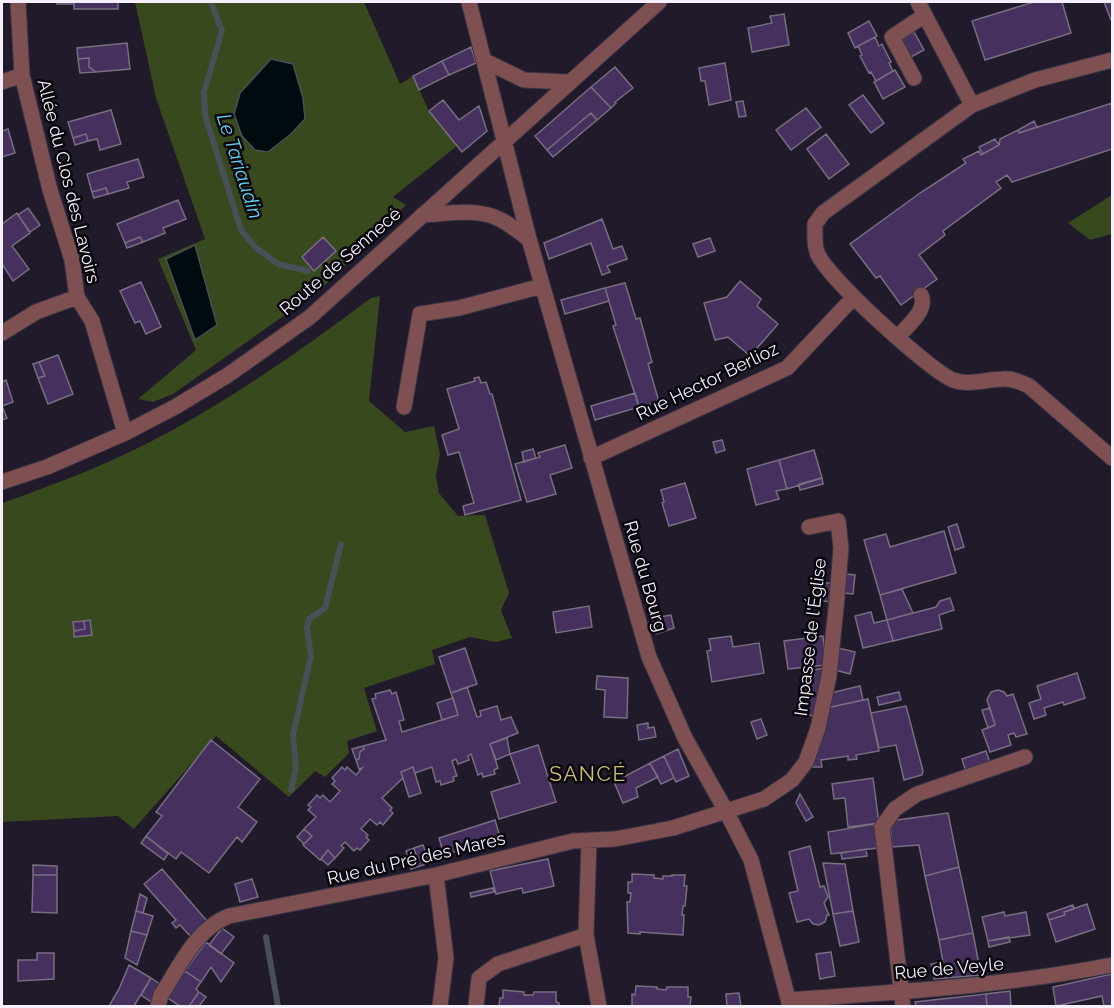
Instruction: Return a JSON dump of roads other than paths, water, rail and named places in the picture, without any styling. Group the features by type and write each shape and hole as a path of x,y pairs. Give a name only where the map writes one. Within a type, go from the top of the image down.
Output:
{"street":[{"name":"Allée du Clos des Lavoirs","path":"18,2 22,75 50,190 72,260 77,297 92,321 125,433"},
{"name":"Rue du Bourg","path":"469,2 529,239 649,657 685,738 751,860 789,1003"},
{"name":"Route de Sennecé","path":"2,482 47,467 125,433 174,407 228,375 310,316 659,2"},
{"path":"914,78 892,37 922,8 972,105"},
{"path":"1113,60 1035,80 972,105 823,213 815,224 817,252 823,263 854,297 935,369 953,380 965,382 1003,378 1029,386 1113,459"},
{"path":"485,61 524,80 569,82"},
{"path":"2,82 22,75"},
{"path":"422,215 485,213 500,219 529,239"},
{"path":"404,407 420,314 459,308 542,286"},
{"path":"898,337 922,308 921,295"},
{"path":"2,333 36,312 77,297"},
{"name":"Rue Hector Berlioz","path":"591,458 787,368 854,297"},
{"name":"Impasse de l'Église","path":"726,811 764,799 792,780 806,762 818,728 829,676 841,548 838,521 809,527"},
{"path":"903,999 882,827 895,809 917,794 1025,757"},
{"name":"Rue du Pré des Mares","path":"158,1006 160,995 201,935 217,921 229,916 436,875 573,841 615,839 673,828 726,811"},
{"path":"589,840 586,935 599,1006"},
{"path":"436,875 446,958 440,1006"},
{"path":"476,1006 479,978 498,964 586,935"},
{"name":"Rue de Veyle","path":"789,1003 903,999 1113,965"}],"waterway":[{"name":"Le Tariaudin","path":"211,2 222,31 204,92 205,115 241,230 255,247 278,264 308,271"},
{"name":"Le Tariaudin","path":"291,790 296,768 293,735 311,656 307,628 309,619 325,608 341,544"},
{"name":"Le Tariaudin","path":"266,937 278,1006"}],"district":[{"name":"SANCÉ","path":"588,773"}]}
